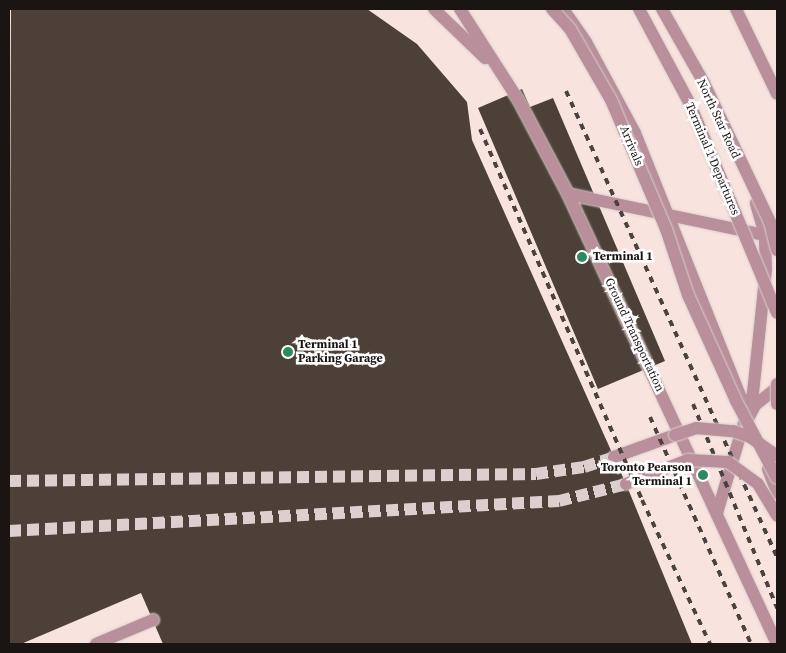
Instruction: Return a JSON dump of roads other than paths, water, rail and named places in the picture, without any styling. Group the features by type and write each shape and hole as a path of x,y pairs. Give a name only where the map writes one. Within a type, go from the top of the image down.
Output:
{"street":[{"path":"434,9 476,47 519,101"},
{"name":"Ground Transportation","path":"460,9 519,101 568,194 777,644"},
{"name":"Arrivals","path":"552,9 570,29 611,100 666,229 688,295 736,401 777,478"},
{"path":"563,9 612,88 669,214 777,493"},
{"name":"Terminal 1 Departures","path":"639,9 690,104 777,312"},
{"path":"660,9 704,82 770,222 777,250"},
{"name":"North Star Road","path":"660,9 696,74 771,234"},
{"path":"736,9 777,94"},
{"path":"568,194 771,234"},
{"path":"771,234 777,257"},
{"path":"717,513 748,415 771,234"},
{"path":"777,384 777,404"},
{"path":"748,415 764,396 777,388"},
{"path":"614,457 696,428 714,428 750,437 777,456"},
{"path":"626,484 688,460 728,462 758,484 777,516"},
{"path":"96,644 153,620"}],"tunnel":[{"path":"9,481 536,474 584,467 614,457"},
{"path":"9,531 559,501 626,484"}],"railway":[{"path":"566,91 777,557"},
{"path":"480,129 642,500 710,644"},
{"path":"693,404 777,608"},
{"path":"650,417 751,644"}],"place":[{"name":"Terminal 1","path":"582,257"},
{"name":"Terminal 1 Parking Garage","path":"288,352"},
{"name":"Toronto Pearson Terminal 1","path":"703,475"}]}
